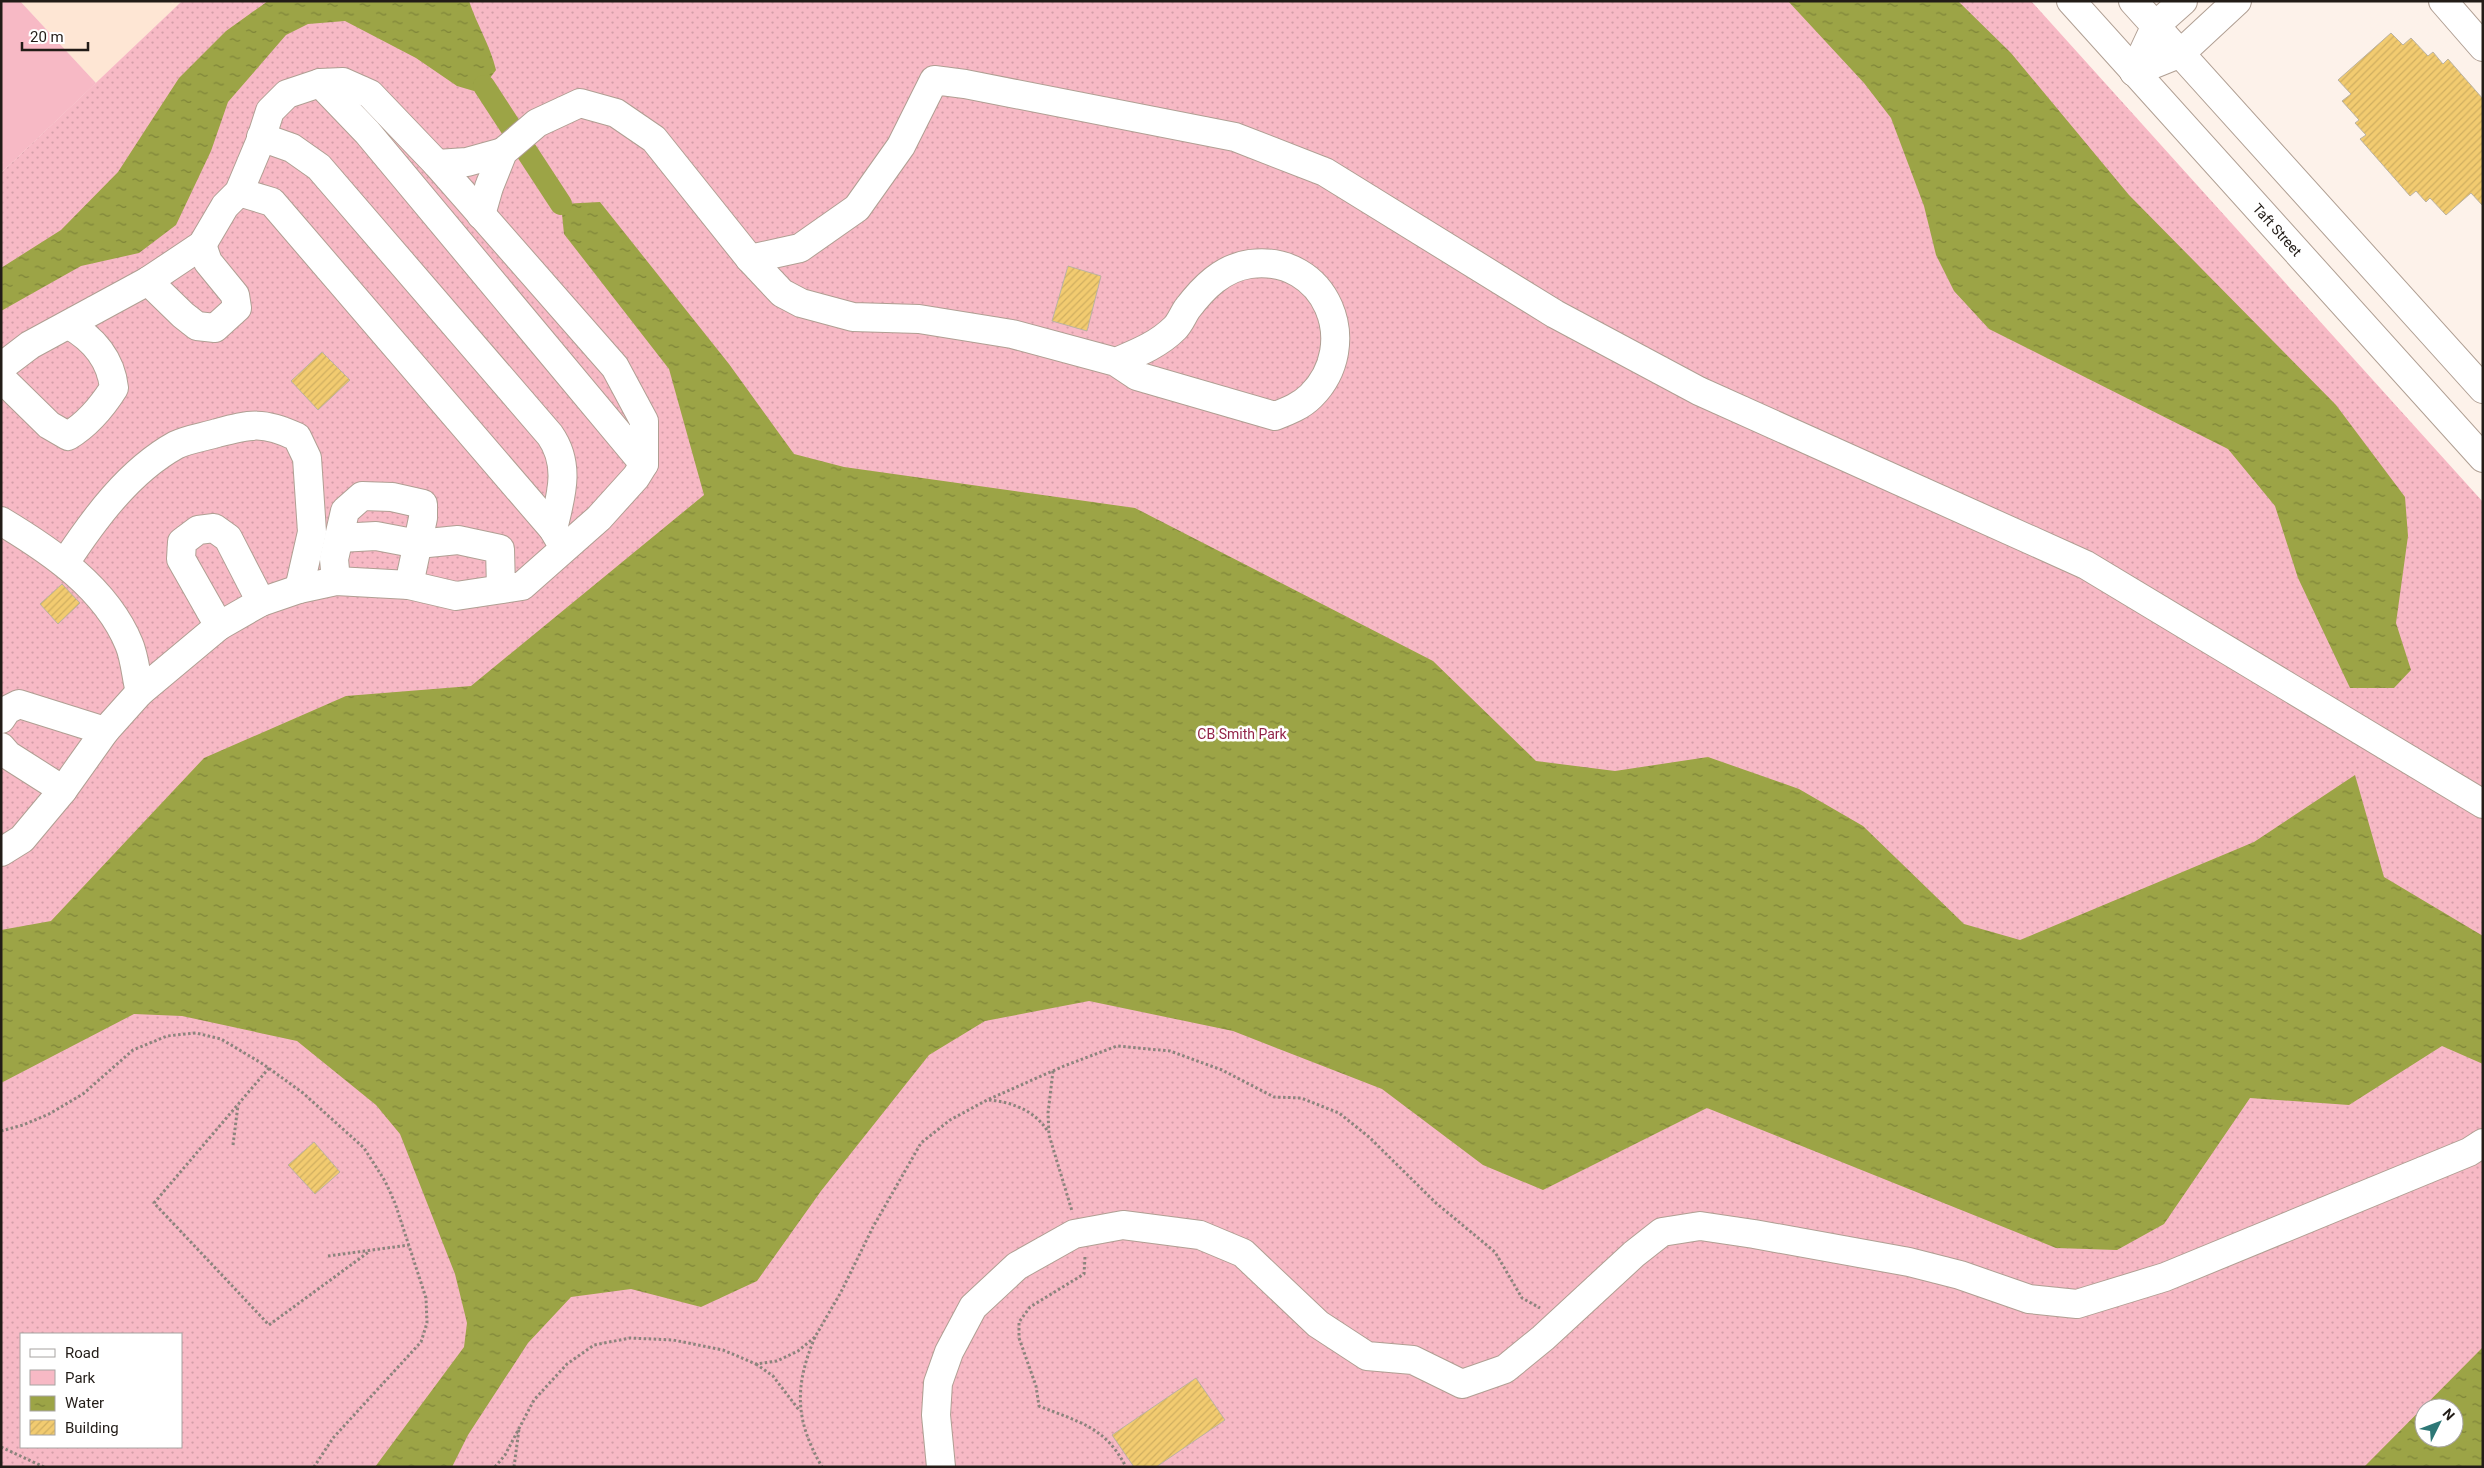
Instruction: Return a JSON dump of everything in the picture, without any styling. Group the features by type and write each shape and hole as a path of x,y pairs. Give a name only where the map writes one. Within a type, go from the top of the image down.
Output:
{"street":[{"name":"Taft Street","path":"2071,1 2134,72 2479,446"},
{"path":"2133,1 2483,389"},
{"path":"2134,72 2156,25 2183,1"},
{"path":"2134,72 2181,53 2237,1"},
{"path":"2442,1 2474,19 2483,47"},
{"path":"750,259 800,248 857,208 901,146 934,80 964,84 1234,137 1324,172 1555,314 1699,391 2086,565 2483,804"},
{"path":"1,367 30,345 148,281 202,245 225,206 239,192 270,111 287,94 320,83 343,82 370,94 437,164 615,367 644,421 644,464 636,477 599,518 559,538 522,586 456,596 409,585 336,581 261,602 219,626 140,692 105,732 63,790 22,839 1,852"},
{"path":"320,83 367,132 644,464"},
{"path":"437,164 467,162 504,151 537,123 580,103 616,113 654,139 750,259 782,293 801,303 853,317 919,319 1012,334 1116,362 1137,376 1275,416 1294,409 1312,396 1330,370 1336,346 1335,321 1324,299 1313,283 1296,271 1274,263 1248,265 1222,274 1203,289 1175,328 1151,347 1116,362"},
{"path":"261,137 292,148 319,168 557,444 563,460 564,475 559,538"},
{"path":"480,215 504,151"},
{"path":"239,192 272,202 559,538"},
{"path":"148,281 182,315 197,326 215,328 237,308 235,295 208,262 202,245"},
{"path":"1,378 49,425 68,436 80,429 103,406 114,388 112,370 105,358 85,334 70,325"},
{"path":"65,563 90,524 141,470 177,444 251,424 273,427 297,437 307,458 312,532 299,590"},
{"path":"336,581 334,559 345,511 362,496 392,497 422,504 423,518 409,585"},
{"path":"1,521 65,563 116,617 130,646 140,692"},
{"path":"219,626 181,559 182,542 198,530 214,528 228,538 261,602"},
{"path":"339,538 376,536 418,544 458,540 500,549 501,589"},
{"path":"1,719 7,710 19,704 105,732"},
{"path":"1,747 8,755 63,790"},
{"path":"941,1467 936,1415 938,1383 949,1352 973,1307 1017,1266 1074,1234 1123,1225 1200,1234 1243,1253 1318,1324 1367,1356 1413,1360 1462,1384 1505,1369 1634,1254 1662,1232 1700,1226 1908,1262 1960,1275 2029,1299 2077,1304 2165,1277 2469,1152 2483,1143"}],"path":[{"path":"1,1130 23,1125 49,1114 83,1094 133,1050 167,1036 196,1033 220,1039 269,1068 303,1093 364,1148 392,1196 426,1298 427,1323 421,1342 334,1438 314,1467"},
{"path":"822,1467 808,1443 799,1410 804,1364 815,1337 920,1143 950,1120 986,1100 1117,1046 1170,1051 1222,1070 1274,1097 1301,1098 1339,1112 1369,1137 1436,1203 1495,1252 1522,1298 1560,1321"},
{"path":"269,1068 154,1203 269,1324 370,1250"},
{"path":"1049,1135 1048,1113 1053,1071"},
{"path":"986,1100 1007,1101 1033,1114 1042,1122 1049,1135 1072,1212"},
{"path":"233,1145 238,1104"},
{"path":"328,1256 409,1245"},
{"path":"1083,1248 1086,1262 1084,1274 1030,1307 1019,1322 1019,1338 1036,1386 1039,1406 1081,1422 1102,1434 1117,1449 1126,1467"},
{"path":"756,1364 777,1362 798,1352 815,1337"},
{"path":"495,1467 505,1455 534,1400 567,1364 594,1346 630,1338 673,1340 723,1350 756,1364 773,1376 799,1410"},
{"path":"514,1467 520,1426"},
{"path":"1,1448 44,1467"}],"shaded area":[{"path":"20,1 182,1 96,83"}],"green space":[{"path":"1,1 20,1 96,83 1,173"},
{"name":"CB Smith Park","path":"182,1 2031,1 2483,502 2483,1467 1,1467 1,173"}],"water":[{"path":"268,1 469,1 496,70 484,86 474,91 457,86 416,58 345,21 308,24 286,35 228,102 211,151 176,225 139,253 81,266 1,311 1,268 61,230 118,172 179,78 226,31"},
{"path":"1788,1 1958,1 2011,53 2129,195 2336,405 2405,497 2408,536 2396,623 2411,670 2394,688 2350,688 2298,578 2275,506 2228,449 1989,329 1954,291 1936,255 1924,206 1891,118 1864,83"},
{"path":"600,202 729,364 794,454 844,467 1135,508 1433,661 1536,761 1615,771 1708,757 1799,789 1863,826 1964,924 2020,940 2254,842 2355,775 2384,877 2483,936 2483,1064 2442,1046 2349,1105 2250,1098 2164,1224 2117,1250 2056,1248 1707,1108 1543,1190 1483,1165 1382,1089 1233,1031 1089,1001 985,1021 929,1055 821,1191 757,1281 701,1307 631,1289 571,1297 528,1343 468,1435 452,1467 375,1467 464,1347 467,1323 455,1274 400,1134 376,1105 297,1041 182,1016 134,1014 1,1083 1,930 51,921 204,758 346,696 471,686 704,495 669,369 564,234 561,204"},
{"path":"2483,1347 2483,1467 2364,1467 2414,1417 2414,1448 2464,1448 2464,1398 2432,1398"}],"building":[{"path":"2391,33 2403,45 2411,38 2428,56 2433,52 2443,64 2448,59 2483,99 2483,206 2471,193 2446,215 2430,198 2426,202 2416,191 2410,196 2360,139 2366,135 2355,123 2359,120 2342,101 2351,94 2338,80"},
{"path":"1068,266 1101,276 1087,331 1052,321"},
{"path":"322,352 350,380 318,410 291,381"},
{"path":"62,584 80,603 58,624 40,604"},
{"path":"314,1142 340,1172 315,1194 288,1165"},
{"path":"1196,1378 1225,1420 1156,1467 1134,1467 1112,1435"}],"waterway":[{"path":"484,86 561,204"}]}
